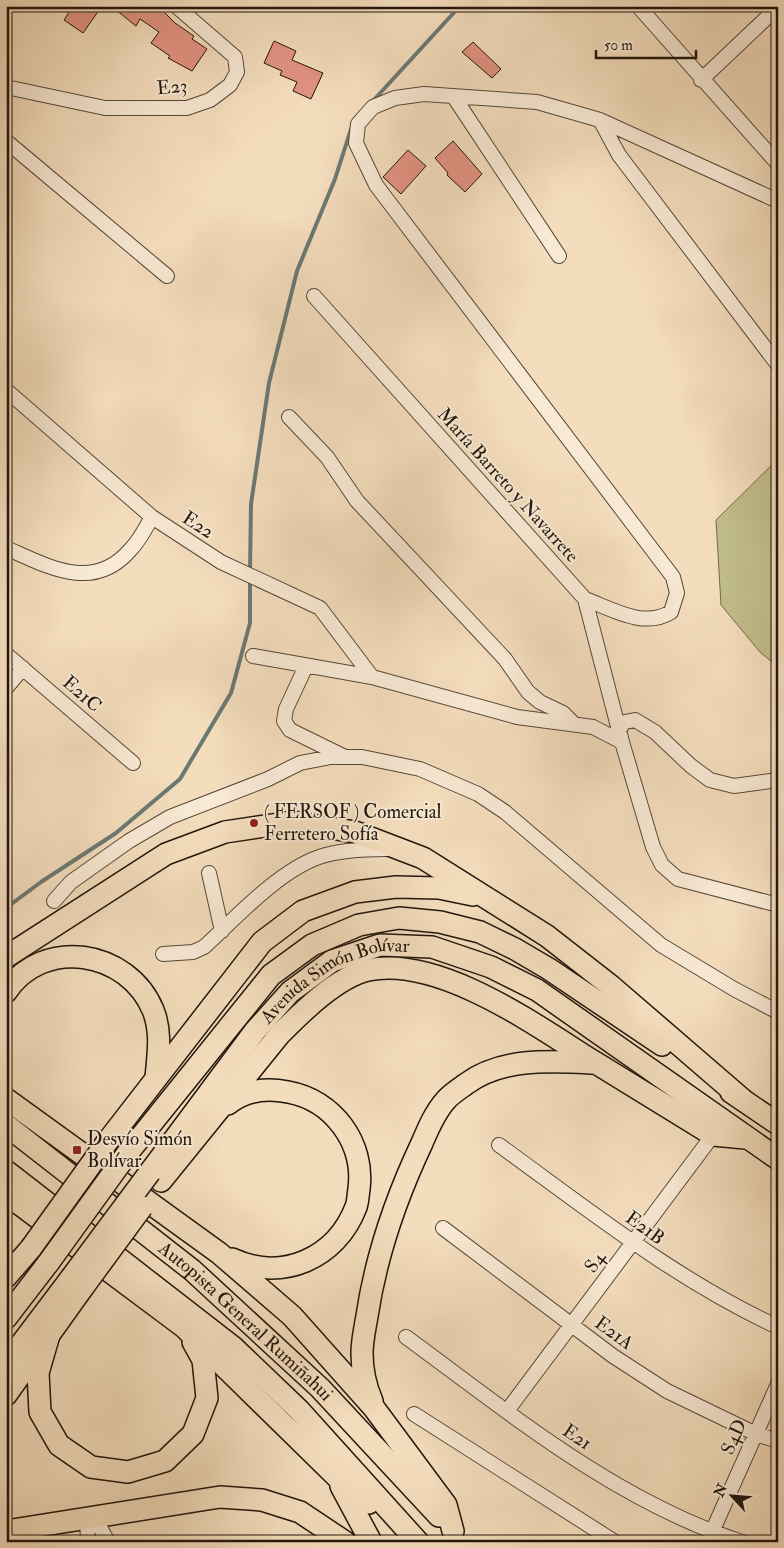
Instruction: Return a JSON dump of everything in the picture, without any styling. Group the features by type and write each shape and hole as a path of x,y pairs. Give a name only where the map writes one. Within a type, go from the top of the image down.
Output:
{"highway":[{"path":"6,957 166,854 225,832 293,822 354,832 403,849 488,898 554,941 610,986 742,1099"},
{"path":"6,1277 31,1248 107,1142 262,942 302,911 355,892 396,887 439,888 488,898"},
{"name":"Avenida Simón Bolívar","path":"6,1318 127,1154 271,975 312,945 359,925 399,918 440,922 480,932 515,949 778,1124"},
{"name":"Avenida Simón Bolívar","path":"156,1176 255,1031 290,992 332,961 380,944 432,947 492,966 537,990 778,1159"},
{"path":"6,992 16,980 47,962 80,957 98,959 112,964 136,983 152,1010 159,1039 156,1078"},
{"path":"213,1118 280,1034 302,1012 340,983 368,970 391,968 433,975 475,990 532,1022 713,1135 747,1138"},
{"path":"374,1408 364,1383 362,1351 371,1288 385,1239 408,1174 440,1108 445,1101 468,1082 494,1070 534,1062 597,1063"},
{"path":"6,1084 12,1103 219,1253 292,1316 374,1408 446,1505 458,1536"},
{"path":"6,1364 77,1282 156,1176 213,1118 239,1095 272,1089 305,1095 333,1113 352,1140 361,1173 356,1206 340,1236 315,1258 283,1268 249,1267 219,1253"},
{"name":"Autopista General Rumiñahui","path":"6,1125 192,1270 320,1388 458,1536"},
{"name":"Autopista General Rumiñahui","path":"6,1171 233,1347 299,1410 417,1542"},
{"path":"6,1194 184,1327 337,1477 417,1542"},
{"path":"6,1395 50,1335 77,1282"},
{"path":"50,1335 38,1373 40,1412 59,1445 90,1467 128,1472 165,1461 193,1434 207,1398 203,1360 184,1327"},
{"path":"337,1477 371,1542"},
{"path":"6,1532 220,1497 262,1500 300,1512 345,1542"}],"street":[{"name":"E23","path":"6,87 105,108 187,108 210,100 230,85 236,72 235,57 176,6"},
{"path":"638,6 701,80 778,164"},
{"path":"701,80 778,7"},
{"path":"585,599 637,618 652,620 671,612 677,593 673,577 376,185 356,143 358,124 373,107 395,98 424,94 537,102 600,120 778,200"},
{"path":"454,97 559,256"},
{"path":"600,120 619,155 778,365"},
{"path":"6,141 167,276"},
{"name":"María Barreto y Navarrete","path":"314,296 585,599 620,735 653,847 662,864 678,879 778,905"},
{"name":"E22","path":"6,390 152,517 221,562 320,608 372,677"},
{"path":"289,418 327,457 357,501 505,659 528,692 540,702 563,713 574,724"},
{"path":"6,548 61,571 87,575 111,566 131,550 152,517"},
{"name":"E21C","path":"6,654 133,763"},
{"path":"252,656 372,677 518,717 593,727 620,735 625,722 635,720 655,732 691,766 710,780 734,786 778,780"},
{"path":"306,666 286,709 284,721 290,730 344,757"},
{"path":"6,688 23,668"},
{"path":"54,901 71,882 129,841 170,817 268,779 300,763 331,757 362,757 420,769 478,794 505,812 661,945 734,989 778,1012"},
{"path":"163,954 193,952 204,947 273,883 318,857 367,849 403,849"},
{"path":"209,873 222,932"},
{"name":"S4","path":"507,1411 713,1135"},
{"name":"E21B","path":"499,1145 662,1263 716,1296 778,1327"},
{"name":"E21A","path":"443,1228 612,1356 667,1392 756,1434 778,1441"},
{"name":"E21","path":"406,1337 507,1411 606,1479 712,1532 742,1542"},
{"name":"S4D","path":"712,1532 778,1384"},
{"path":"414,1414 615,1542"},
{"path":"88,1542 91,1518"},
{"path":"91,1518 108,1542"}],"shaded area":[{"path":"778,459 778,667 760,652 721,605 716,520"}],"building":[{"path":"73,6 102,6 83,33 64,20"},
{"path":"111,6 158,6 175,23 194,36 192,39 207,49 192,71 168,58 170,56 151,43 159,32 140,19 136,26"},
{"path":"274,41 296,51 292,60 323,73 311,99 293,91 297,82 280,75 282,71 264,63"},
{"path":"473,42 501,69 492,78 462,52"},
{"path":"453,141 482,174 465,192 447,175 448,173 435,158"},
{"path":"408,150 426,166 401,194 383,177"}],"waterway":[{"path":"372,102 460,6"},
{"path":"250,572 251,504 269,383 297,271 335,179 351,129"},
{"path":"6,908 41,882 116,833 180,779 231,693 250,623 250,579"}],"place":[{"name":"( FERSOF ) Comercial Ferretero Sofía","path":"254,823"},
{"name":"Desvío Simón Bolívar","path":"77,1150"}]}
